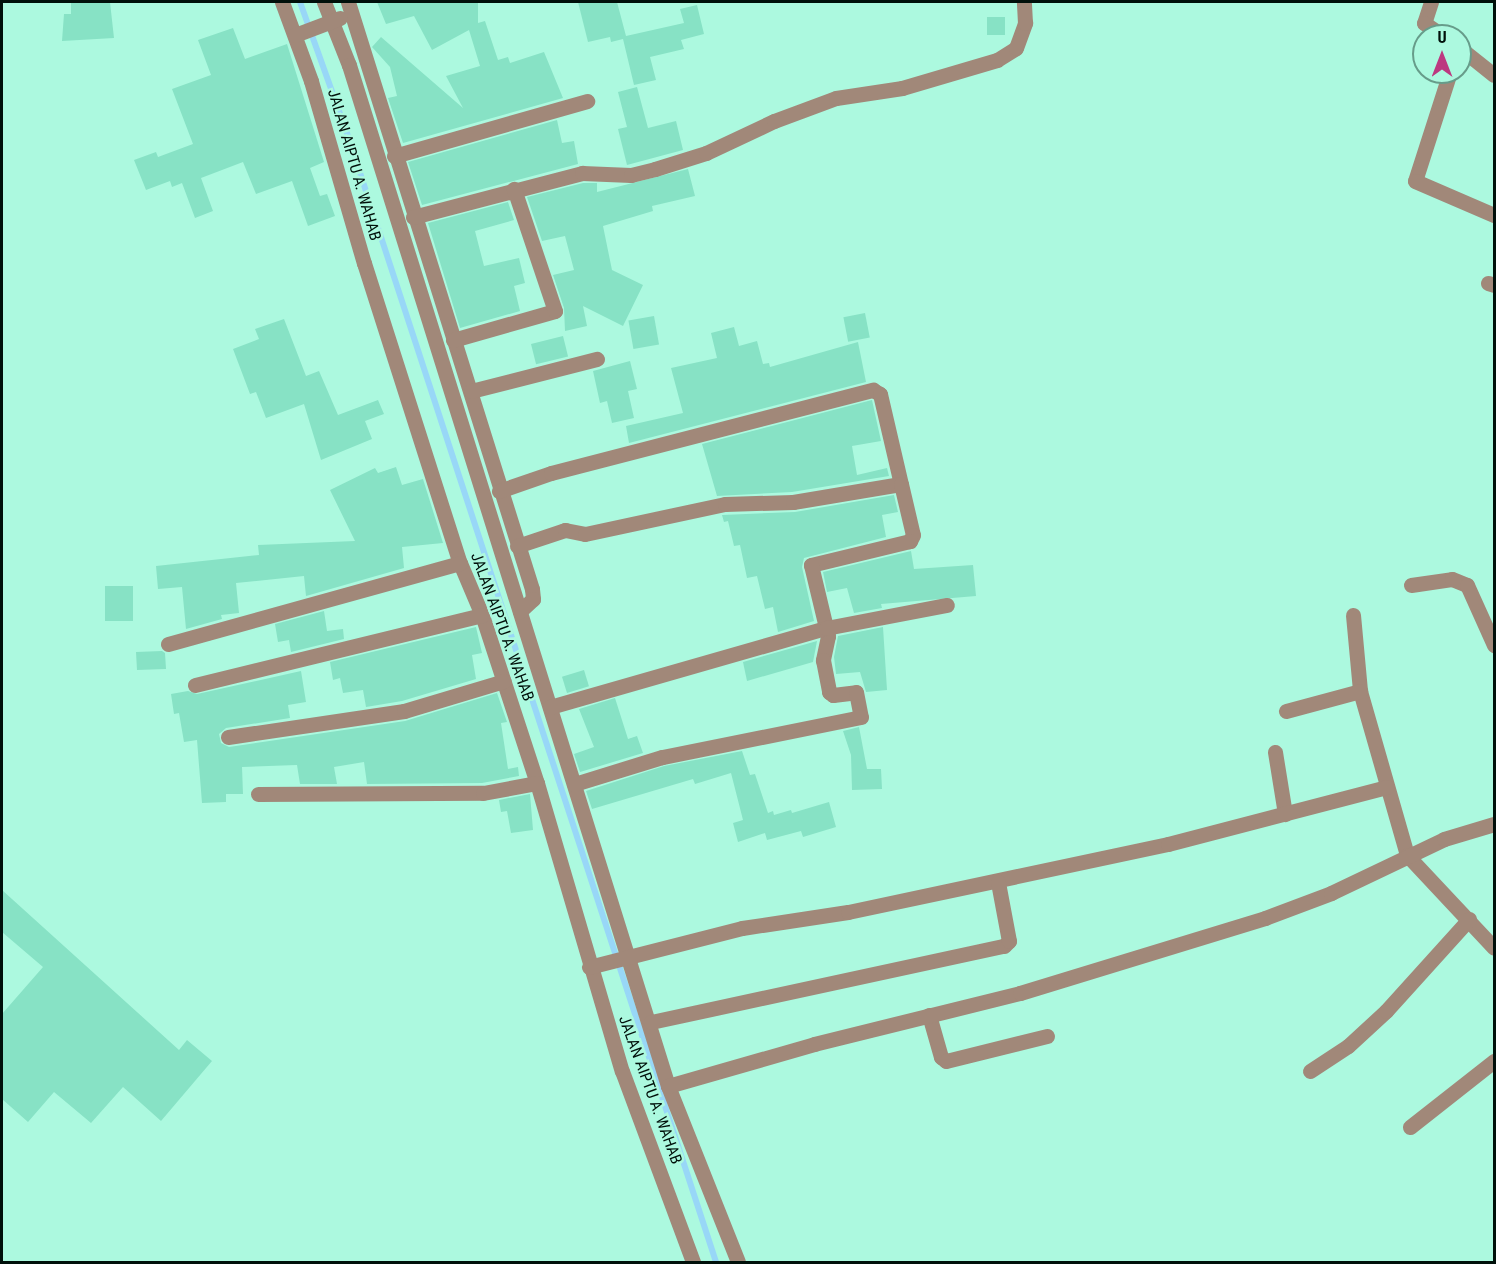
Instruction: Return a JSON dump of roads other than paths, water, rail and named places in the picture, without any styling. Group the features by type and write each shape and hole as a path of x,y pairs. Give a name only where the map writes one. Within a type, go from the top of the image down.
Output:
{"street":[{"name":"JALAN AIPTU A. WAHAB","path":"282,2 297,34 460,563 482,615 537,783 622,1071 693,1263"},
{"path":"324,2 328,22 520,611 574,784 624,958 651,1022 668,1086 738,1263"},
{"path":"413,217 514,189 590,172 631,175 655,169 706,153 774,121 837,98 902,88 997,60 1016,48 1024,23 1024,2"},
{"path":"1425,24 1431,2"},
{"path":"297,34 328,22 350,8 413,217 471,391 499,491 533,595 531,603 520,611"},
{"path":"1472,58 1494,75"},
{"path":"1446,84 1415,181 1494,215"},
{"path":"394,156 587,101"},
{"path":"453,340 555,311 514,189"},
{"path":"471,391 597,359"},
{"path":"499,491 551,473 873,390 880,394 913,535 910,541 811,565 826,628 824,660 829,692 833,695 856,692 862,716 858,719 695,750 574,784"},
{"path":"517,546 565,530 585,534 725,504 794,502 901,484"},
{"path":"168,644 460,563"},
{"path":"1411,585 1452,579 1467,585 1494,645"},
{"path":"550,707 826,628 947,605"},
{"path":"195,685 482,615"},
{"path":"1353,615 1360,691 1407,855 1494,948"},
{"path":"228,737 404,711 504,681"},
{"path":"1286,711 1360,691"},
{"path":"1275,752 1285,814"},
{"path":"258,794 466,794 537,783"},
{"path":"591,967 742,928 998,882 1285,814 1387,787"},
{"path":"668,1086 929,1015 1020,993 1265,918 1331,893 1407,855 1494,824"},
{"path":"651,1022 1004,946 1009,941 998,882"},
{"path":"1310,1071 1348,1046 1386,1011 1469,919"},
{"path":"929,1015 941,1058 946,1061 1047,1036"},
{"path":"1410,1127 1494,1061"}],"waterway":[{"path":"300,2 347,133 716,1262"}]}
